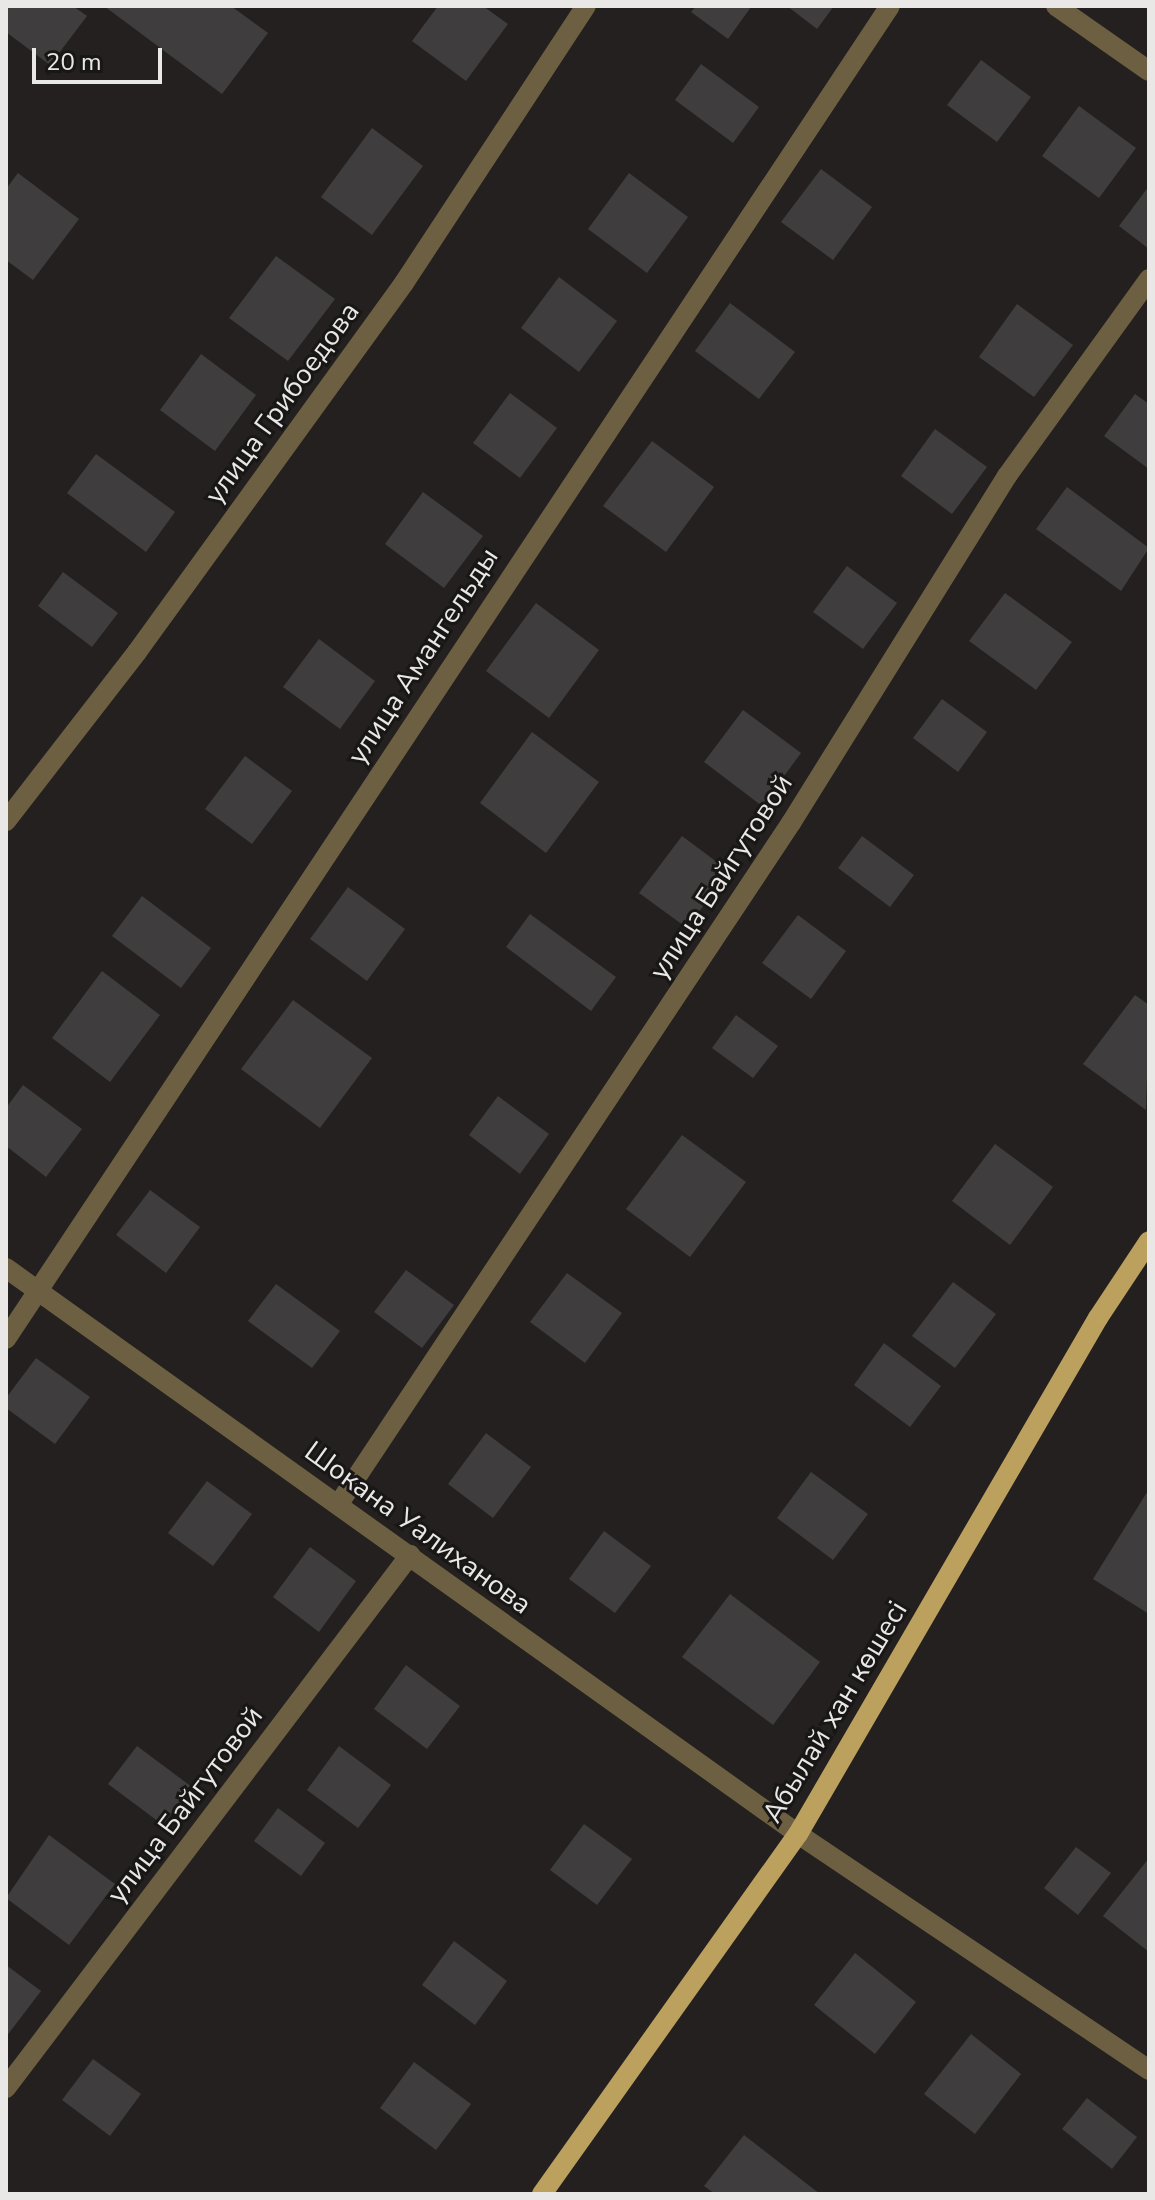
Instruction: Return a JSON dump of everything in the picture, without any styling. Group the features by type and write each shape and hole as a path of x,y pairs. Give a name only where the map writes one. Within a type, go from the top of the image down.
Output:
{"main road":[{"name":"Абылай хан көшесі","path":"542,2194 798,1834 1090,1332 1149,1241"}],"street":[{"name":"улица Грибоедова","path":"6,821 137,652 404,283 586,6"},
{"name":"улица Амангельды","path":"6,1339 40,1292 535,535 890,6"},
{"path":"1056,6 1149,71"},
{"name":"улица Байгутовой","path":"338,1505 791,823 1007,476 1149,279"},
{"name":"Шокана Уалиханова","path":"6,1268 798,1834 1149,2070"},
{"name":"улица Байгутовой","path":"6,2088 410,1555"}],"building":[{"path":"6,6 73,6 87,16 50,65 6,32"},
{"path":"104,6 231,6 268,33 222,94"},
{"path":"438,6 483,6 508,24 466,81 412,41"},
{"path":"696,6 751,7 728,39 691,12"},
{"path":"787,6 834,6 817,29"},
{"path":"981,60 1031,97 997,142 947,105"},
{"path":"701,64 759,107 733,143 675,100"},
{"path":"1079,106 1136,148 1099,198 1042,156"},
{"path":"372,128 423,166 372,235 321,197"},
{"path":"821,169 872,207 833,260 781,222"},
{"path":"18,173 79,219 33,280 6,260 6,189"},
{"path":"629,173 688,217 647,273 588,229"},
{"path":"1149,186 1149,249 1119,226"},
{"path":"276,256 335,299 288,361 229,318"},
{"path":"559,277 617,321 579,372 521,328"},
{"path":"730,303 795,352 759,399 695,351"},
{"path":"1017,304 1073,345 1034,397 979,357"},
{"path":"201,354 256,395 215,451 160,410"},
{"path":"510,393 557,428 520,478 473,443"},
{"path":"1135,394 1149,404 1149,469 1104,436"},
{"path":"935,429 987,467 952,514 901,476"},
{"path":"652,441 714,487 666,552 603,506"},
{"path":"96,454 175,512 146,552 67,493"},
{"path":"1067,487 1149,548 1121,591 1036,529"},
{"path":"423,492 483,536 444,588 385,544"},
{"path":"847,566 897,603 863,649 813,612"},
{"path":"63,572 118,613 92,647 38,606"},
{"path":"1005,593 1072,642 1036,690 969,641"},
{"path":"536,603 599,650 549,718 486,671"},
{"path":"319,639 375,681 340,729 283,687"},
{"path":"942,699 987,732 958,772 913,738"},
{"path":"743,710 801,753 762,806 704,762"},
{"path":"532,732 599,782 546,853 480,803"},
{"path":"245,756 292,791 252,844 205,809"},
{"path":"682,836 729,871 687,928 639,893"},
{"path":"862,836 914,875 890,907 838,868"},
{"path":"348,887 405,929 367,981 310,939"},
{"path":"142,896 211,948 181,988 112,936"},
{"path":"530,914 616,977 591,1011 506,947"},
{"path":"798,915 846,951 811,999 762,963"},
{"path":"102,971 160,1015 110,1082 52,1038"},
{"path":"1135,995 1149,1005 1146,1110 1083,1064"},
{"path":"293,1000 372,1058 320,1128 241,1069"},
{"path":"736,1015 778,1046 753,1078 712,1048"},
{"path":"23,1085 82,1129 46,1177 6,1146 6,1108"},
{"path":"498,1096 549,1134 520,1174 469,1135"},
{"path":"682,1135 746,1182 690,1257 626,1209"},
{"path":"995,1144 1053,1187 1010,1245 952,1201"},
{"path":"150,1190 200,1227 166,1273 116,1235"},
{"path":"406,1270 454,1305 422,1348 374,1312"},
{"path":"567,1273 622,1313 585,1363 530,1322"},
{"path":"953,1282 996,1314 955,1368 912,1336"},
{"path":"276,1284 340,1331 312,1368 248,1321"},
{"path":"884,1343 941,1386 910,1427 854,1385"},
{"path":"36,1358 90,1397 55,1444 6,1408 6,1398"},
{"path":"486,1433 531,1467 493,1518 448,1484"},
{"path":"811,1472 868,1514 833,1560 777,1518"},
{"path":"207,1481 252,1514 213,1566 168,1533"},
{"path":"1149,1489 1149,1614 1093,1579"},
{"path":"604,1531 651,1566 615,1613 569,1579"},
{"path":"310,1547 356,1581 319,1632 273,1597"},
{"path":"730,1594 820,1662 773,1725 682,1657"},
{"path":"406,1665 460,1706 427,1749 374,1709"},
{"path":"137,1746 192,1787 163,1825 108,1784"},
{"path":"339,1746 391,1785 358,1828 307,1790"},
{"path":"278,1808 325,1843 301,1876 254,1841"},
{"path":"584,1824 632,1859 597,1905 550,1870"},
{"path":"49,1835 115,1884 69,1945 6,1898"},
{"path":"1076,1847 1111,1873 1078,1915 1044,1888"},
{"path":"1149,1858 1149,1952 1103,1916"},
{"path":"454,1941 507,1981 475,2025 422,1985"},
{"path":"855,1953 916,2002 875,2054 814,2005"},
{"path":"6,1965 41,1991 6,2037"},
{"path":"971,2034 1021,2074 975,2134 924,2094"},
{"path":"93,2059 141,2094 110,2136 62,2100"},
{"path":"414,2062 471,2104 436,2150 380,2108"},
{"path":"1087,2098 1137,2137 1112,2169 1062,2129"},
{"path":"744,2135 820,2194 715,2194 704,2186"}]}
